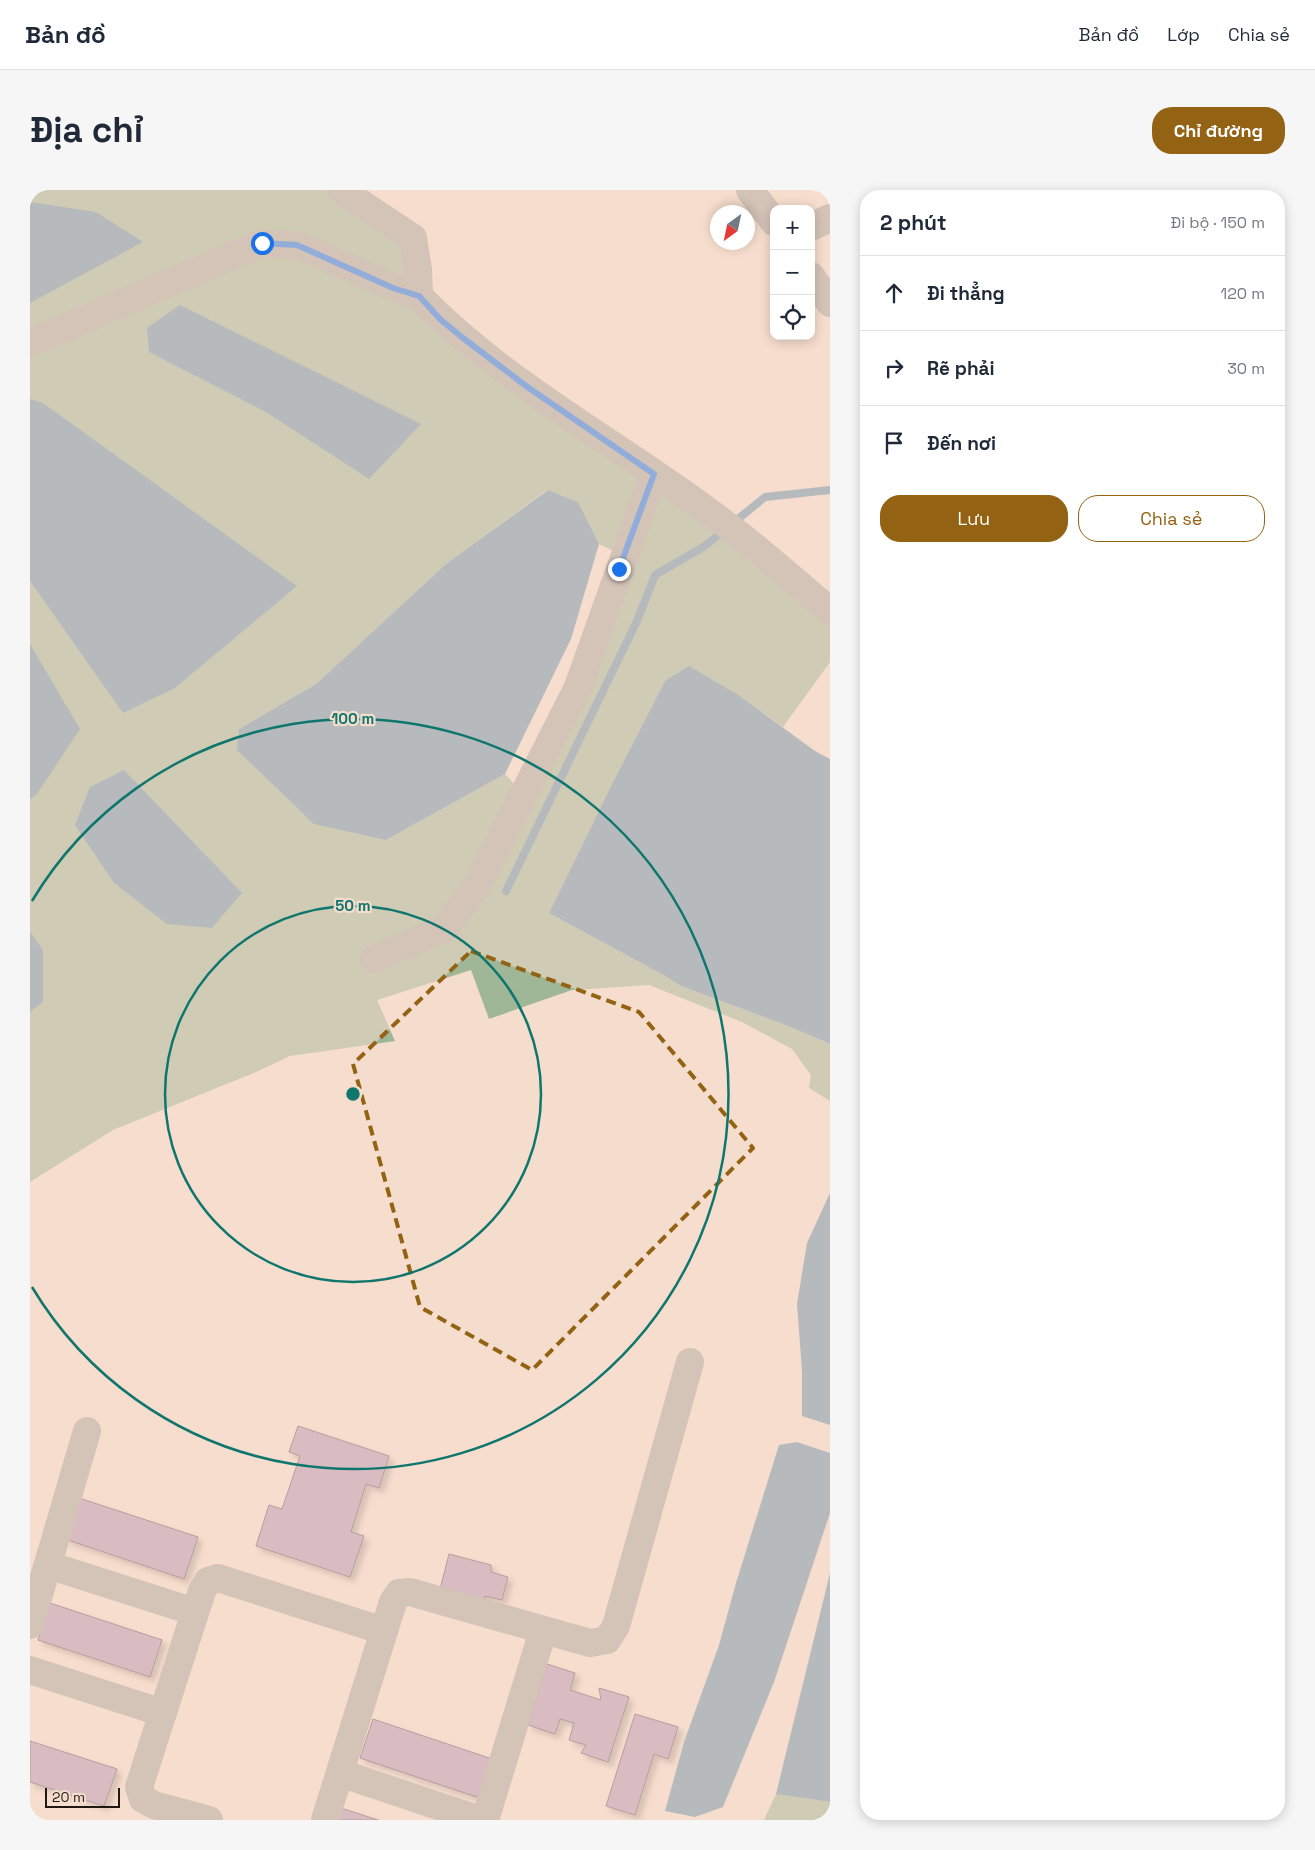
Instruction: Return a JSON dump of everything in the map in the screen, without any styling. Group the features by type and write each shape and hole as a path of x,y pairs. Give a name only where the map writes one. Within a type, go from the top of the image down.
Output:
{"street":[{"path":"341,190 413,238 418,270 419,296"},
{"path":"750,190 770,217"},
{"path":"815,225 830,218"},
{"path":"30,343 262,243 297,245 393,288 419,296 441,320 463,338 518,380 701,506 830,611"},
{"path":"815,282 830,303"},
{"path":"374,960 444,929 477,886 578,686 654,474"},
{"path":"325,1820 393,1602 399,1593 410,1592 590,1643 607,1640 616,1626 690,1362"},
{"path":"30,1625 87,1431"},
{"path":"48,1565 195,1612"},
{"path":"209,1820 154,1805 143,1799 139,1787 202,1591 208,1581 218,1578 384,1631"},
{"path":"485,1820 543,1631"},
{"path":"30,1670 163,1713"},
{"path":"340,1773 480,1820"}],"highlighted area":[{"path":"471,951 639,1012 753,1148 532,1370 420,1307 353,1064"}],"green space":[{"path":"30,190 325,190 405,243 410,284 299,237 30,333"},
{"path":"263,252 295,254 413,303 644,478 616,552 599,544 578,502 547,490 447,563 316,684 239,729 386,840 505,774 517,787 658,489 830,622 830,662 783,727 740,696 665,681 549,913 681,986 788,1026 830,1044 830,1101 809,1088 811,1075 792,1049 742,1022 649,985 572,990 489,1019 471,970 377,1000 395,1041 290,1056 256,1072 113,1130 30,1182 30,353"},
{"path":"776,1794 830,1802 830,1820 764,1820"}],"water":[{"path":"30,202 96,212 143,242 30,303"},
{"path":"180,305 421,424 369,479 266,412 149,352 147,328"},
{"path":"30,399 43,403 297,586 175,688 123,713 30,581"},
{"path":"548,490 578,502 599,544 571,639 505,774 386,840 314,824 237,750 239,729 316,684 447,563"},
{"path":"30,644 80,729 37,794 30,799"},
{"path":"689,666 740,696 815,751 830,759 830,1044 788,1026 681,986 549,913 665,681"},
{"path":"124,770 242,893 212,928 167,924 114,883 75,825 90,787"},
{"path":"30,932 43,950 43,1002 30,1012"},
{"path":"830,1193 830,1425 802,1416 802,1371 797,1304 807,1243"},
{"path":"797,1442 830,1453 830,1513 774,1682 723,1807 695,1817 665,1811 684,1742 719,1645 736,1583 779,1445"},
{"path":"830,1573 830,1802 776,1794"}],"building":[{"path":"298,1426 389,1456 379,1488 366,1484 351,1532 364,1536 350,1577 256,1546 269,1505 282,1509 300,1456 289,1452"},
{"path":"79,1498 198,1537 184,1579 65,1539"},
{"path":"449,1554 491,1565 491,1572 508,1577 502,1600 485,1596 482,1605 439,1593"},
{"path":"50,1603 162,1640 150,1677 38,1640"},
{"path":"547,1664 575,1673 570,1690 601,1700 599,1688 629,1697 608,1762 581,1753 586,1745 569,1740 574,1723 560,1719 555,1734 528,1725"},
{"path":"635,1714 678,1727 668,1759 654,1754 635,1815 606,1806"},
{"path":"373,1719 492,1759 480,1798 360,1758"},
{"path":"30,1741 117,1769 104,1806 30,1782"},
{"path":"341,1808 378,1820 337,1820"}],"waterway":[{"path":"506,891 637,621 655,575 705,546 765,497 830,490"}],"route":[{"path":"262,243 297,245 393,288 419,296 441,320 526,386 654,474 619,569"}]}
